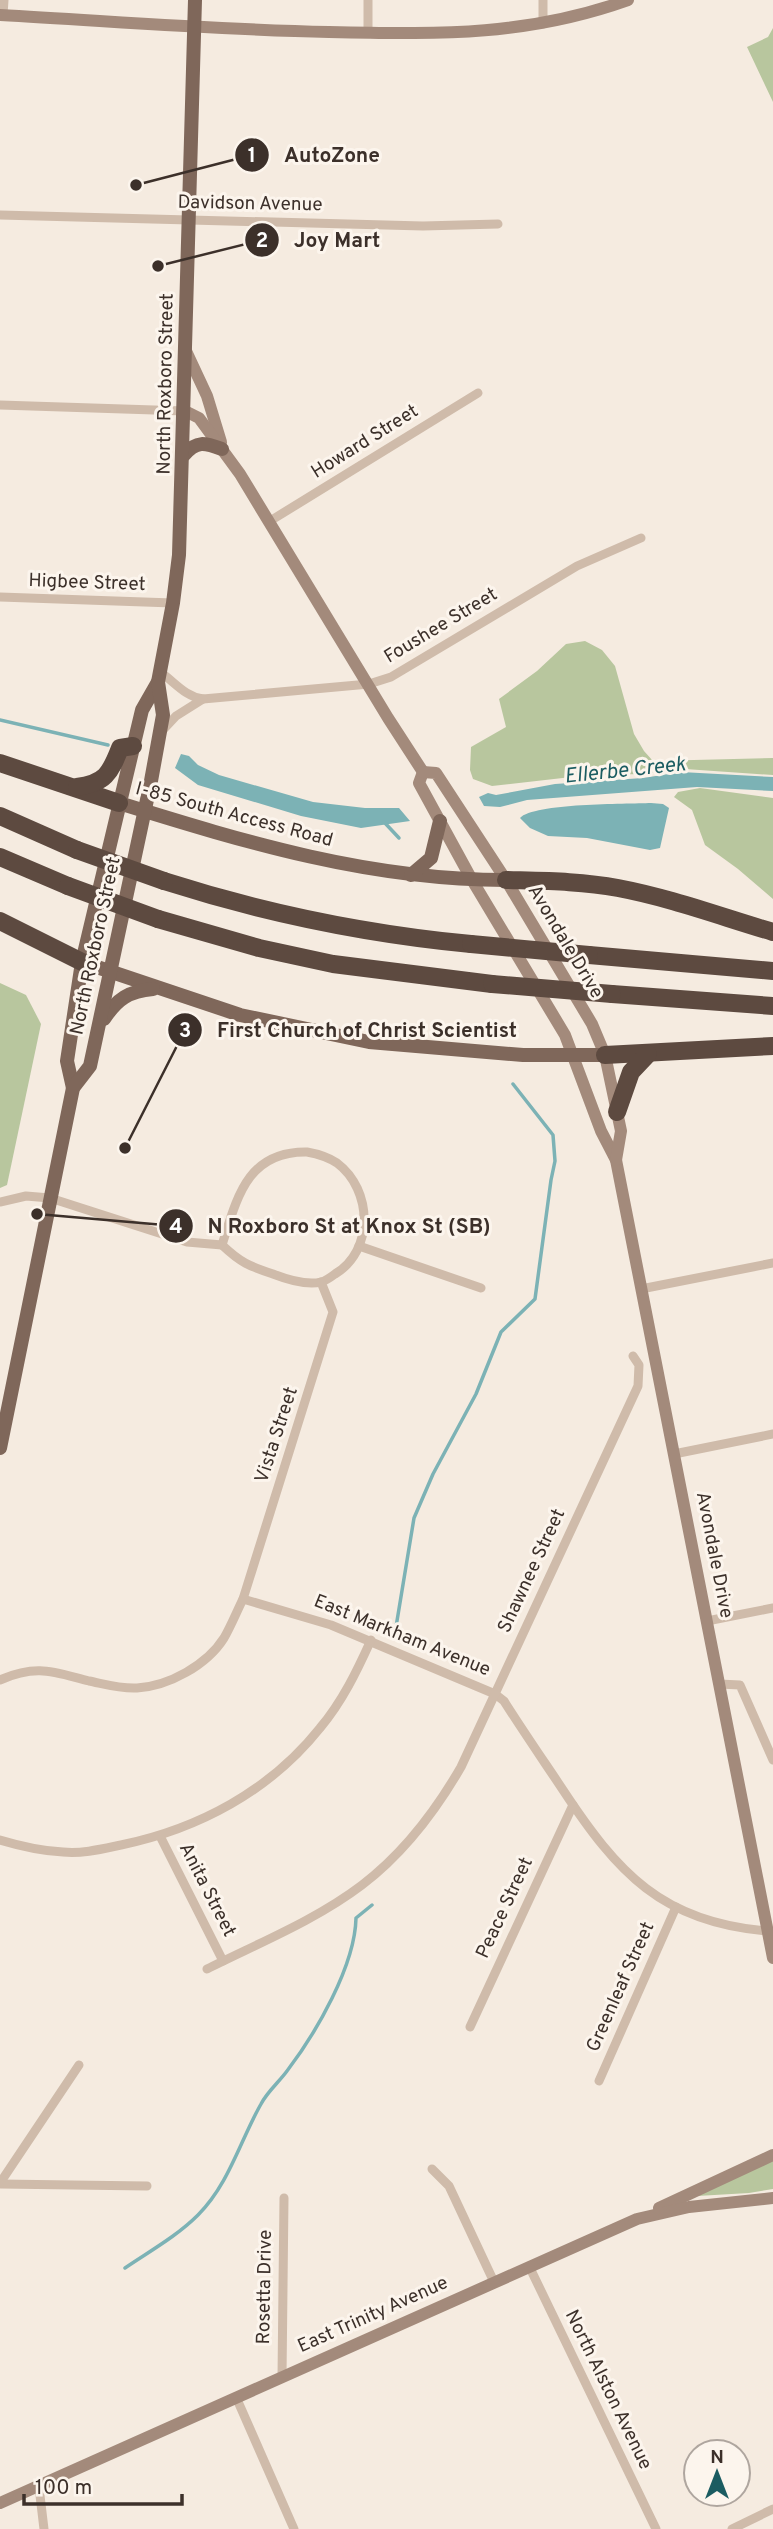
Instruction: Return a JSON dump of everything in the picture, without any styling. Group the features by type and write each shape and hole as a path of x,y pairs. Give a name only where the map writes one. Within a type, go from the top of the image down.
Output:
{"highway":[{"path":"76,787 101,781 114,764 120,748 133,746"},
{"path":"0,762 119,803"},
{"path":"0,816 77,850 163,881 323,923 471,944 773,971"},
{"path":"0,858 158,919 259,948 333,964 492,984 773,1006"},
{"path":"506,880 617,888 677,902 773,932"},
{"path":"0,921 82,962"},
{"path":"605,1055 773,1046"},
{"path":"617,1112 631,1072 648,1054"}],"main road":[{"name":"North Roxboro Street","path":"74,1088 67,1061 82,962 142,710 159,677 173,603 181,533 195,0"},
{"path":"2,15 194,27 368,33 476,33 543,24 628,0"},
{"name":"Avondale Drive","path":"186,351 208,396 222,449"},
{"name":"Avondale Drive","path":"185,411 199,418 270,521 423,772"},
{"path":"184,455 192,446 206,443 222,449"},
{"name":"North Roxboro Street","path":"0,1448 74,1088 90,1066 145,811 163,715 159,677"},
{"name":"Avondale Drive","path":"423,772 419,783 472,880 565,1035 601,1131 616,1160 770,1931 773,1958"},
{"name":"Avondale Drive","path":"423,772 436,773 506,880 592,1024 605,1055 621,1131 616,1160"},
{"name":"I-85 South Access Road","path":"119,803 295,855 411,875 506,880"},
{"path":"411,875 431,858 440,821"},
{"path":"82,962 240,1015 369,1042 573,1057 605,1055"},
{"path":"100,1026 116,1002 123,997 141,990 160,989"},
{"path":"637,2219 773,2155"},
{"name":"East Trinity Avenue","path":"0,2503 637,2219 689,2207 773,2198"}],"street":[{"path":"2,15 4,0"},
{"path":"368,0 368,33"},
{"path":"543,0 543,24"},
{"name":"Davidson Avenue","path":"0,215 423,226 498,224"},
{"name":"Howard Street","path":"270,521 478,393"},
{"path":"0,405 185,411"},
{"name":"Foushee Street","path":"159,734 176,716 203,699 369,684 391,677 577,566 641,538"},
{"name":"Higbee Street","path":"0,597 173,603"},
{"path":"159,677 174,681 188,695 203,699"},
{"path":"0,1202 26,1196 50,1198 187,1242 222,1245 240,1262 302,1283 321,1282 345,1268 359,1246 364,1229 364,1205 349,1175 336,1162 321,1155 297,1152 268,1160 246,1180 235,1203 222,1245"},
{"path":"359,1246 481,1288"},
{"path":"641,1289 773,1263"},
{"name":"Vista Street","path":"243,1598 333,1312 321,1282"},
{"name":"Shawnee Street","path":"208,1969 318,1913 363,1884 420,1830 451,1785 638,1386 639,1365 633,1356"},
{"path":"674,1454 773,1434"},
{"path":"0,1680 15,1673 53,1670 113,1686 136,1688 156,1684 180,1675 201,1662 223,1639 243,1598"},
{"name":"East Markham Avenue","path":"243,1598 371,1640 495,1694 504,1701 587,1829 638,1884 676,1907 719,1923 770,1931"},
{"path":"706,1621 773,1608"},
{"path":"0,1840 43,1850 78,1852 160,1836 211,1816 275,1773 322,1727 353,1677 371,1640"},
{"path":"719,1684 740,1685 773,1760"},
{"name":"Peace Street","path":"470,2027 573,1805"},
{"name":"Anita Street","path":"160,1836 223,1961"},
{"name":"Greenleaf Street","path":"599,2081 676,1907"},
{"path":"0,2183 79,2066"},
{"path":"432,2169 449,2186 494,2282"},
{"path":"0,2183 147,2186"},
{"name":"Rosetta Drive","path":"282,2376 284,2198"},
{"name":"North Alston Avenue","path":"529,2266 656,2529"},
{"path":"236,2397 294,2529"},
{"path":"39,2487 44,2529"},
{"path":"732,2529 773,2509"}],"green space":[{"path":"773,28 773,102 747,47 768,37"},
{"path":"585,641 602,650 615,666 634,734 653,761 773,758 773,775 685,769 645,774 589,775 492,786 473,779 470,770 471,747 506,727 499,699 537,671 566,644"},
{"path":"700,788 773,798 773,899 705,845 692,810 674,797 678,792"},
{"path":"0,983 26,995 41,1024 7,1185 0,1188"},
{"path":"773,2160 773,2189 697,2196"}],"water":[{"path":"181,754 189,756 198,765 219,775 313,802 365,808 399,808 410,821 361,828 301,816 198,785 175,768"},
{"path":"681,772 773,777 773,791 697,787 527,800 500,807 484,806 479,797 488,793 496,795 555,784 643,778"},
{"path":"663,804 669,808 660,848 650,850 587,838 548,836 530,828 520,818 543,809"}],"waterway":[{"name":"Ellerbe Creek","path":"0,720 108,745"},
{"path":"384,822 399,838"},
{"path":"395,1633 414,1518 433,1474 476,1394 501,1332 535,1299 555,1161 553,1135 513,1084"},
{"path":"125,2268 190,2223 218,2190 264,2100 321,2019 349,1957 356,1918 372,1905"}],"place":[{"name":"AutoZone","path":"136,185"},
{"name":"Joy Mart","path":"158,266"},
{"name":"First Church of Christ Scientist","path":"125,1148"},
{"name":"N Roxboro St at Knox St (SB)","path":"37,1214"}]}
